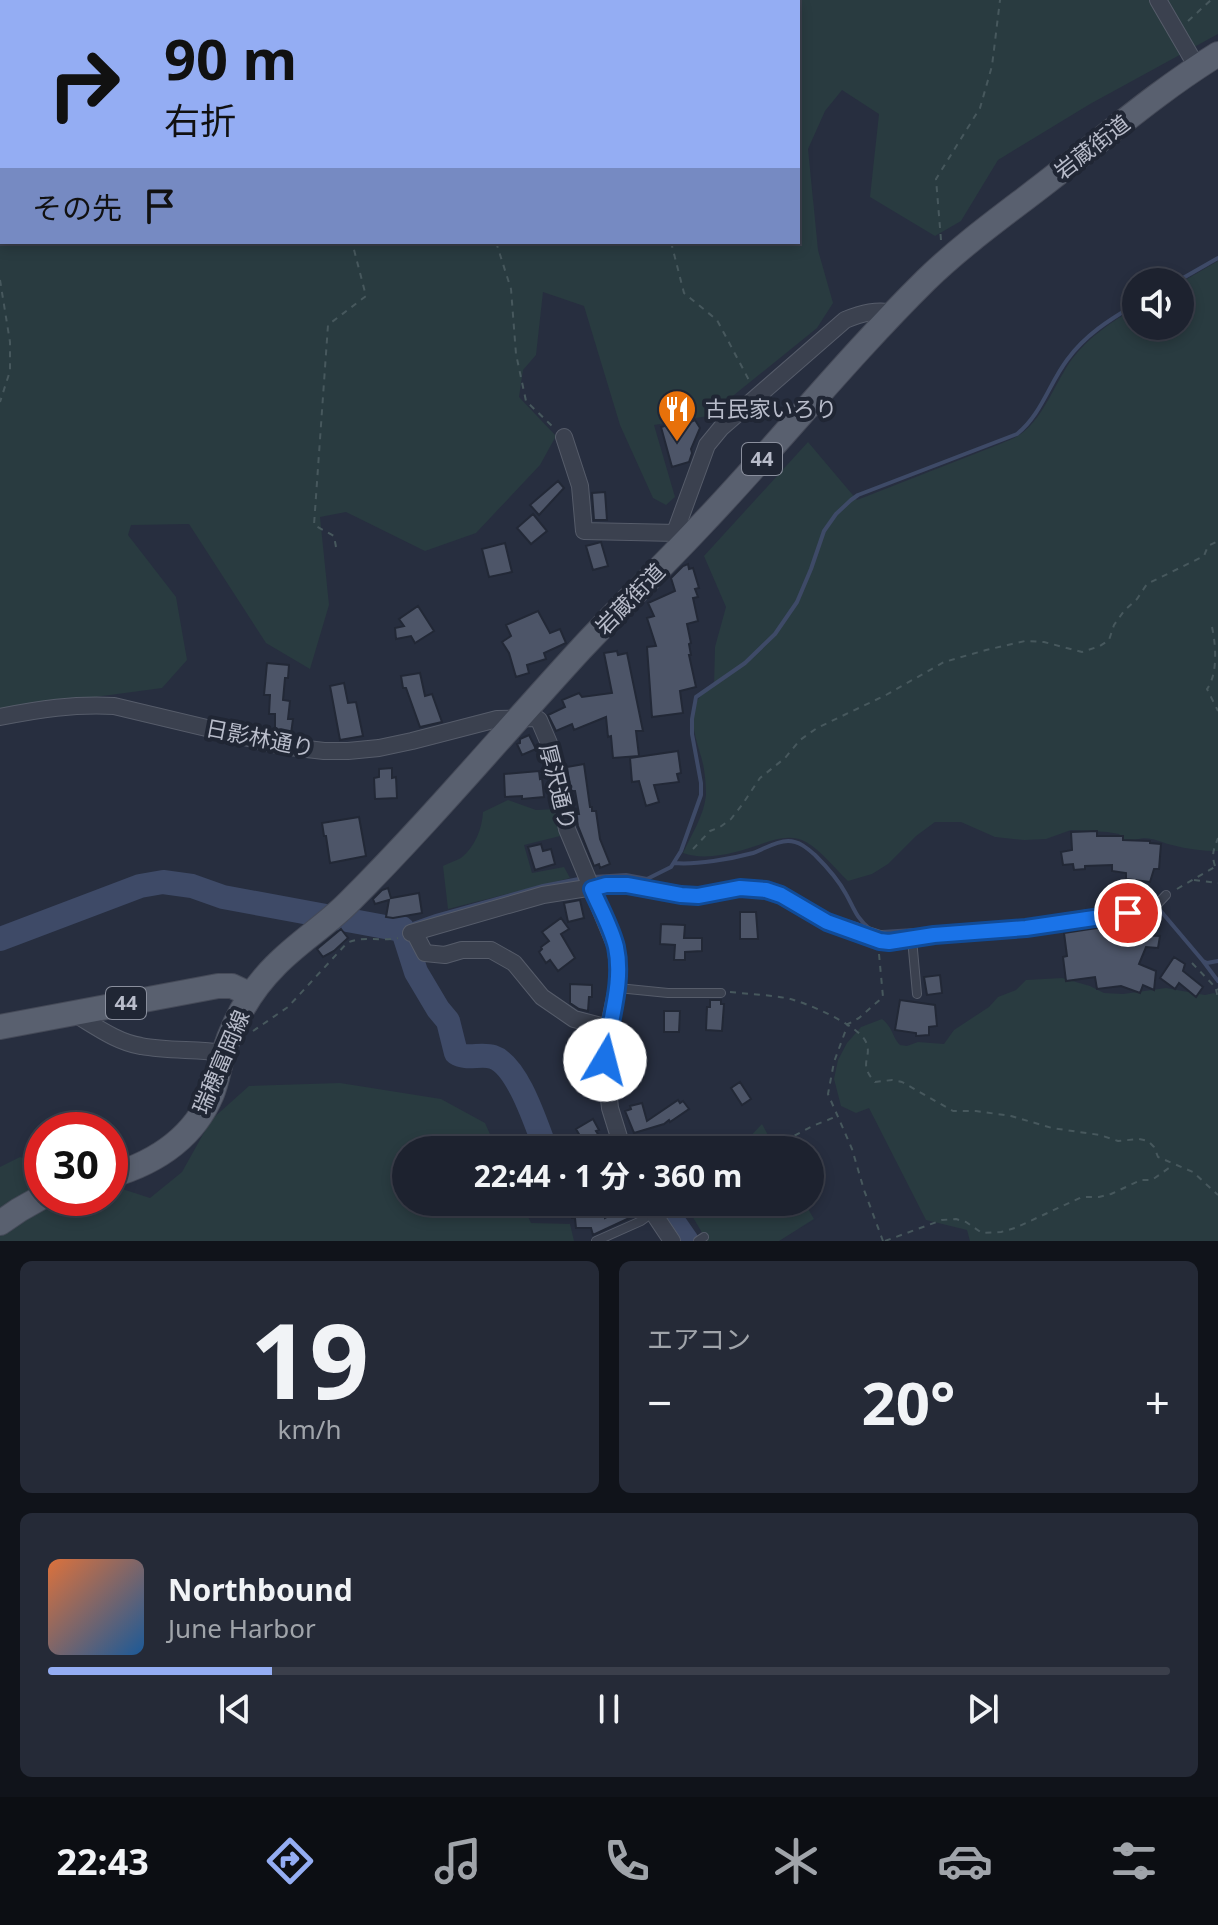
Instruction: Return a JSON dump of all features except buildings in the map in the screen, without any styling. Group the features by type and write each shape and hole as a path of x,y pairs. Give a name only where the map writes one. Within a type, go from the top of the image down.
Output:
{"main road":[{"name":"岩蔵街道","path":"251,995 279,961 336,914 392,858 679,539 952,256 1156,97 1218,54"},
{"name":"44","path":"0,1027 218,986 232,986 251,995"},
{"name":"瑞穂富岡線","path":"128,1171 164,1154 184,1136 203,1112 210,1100 238,1016 251,995"},
{"path":"0,1223 24,1207"}],"street":[{"path":"1158,0 1197,67"},
{"path":"564,437 580,486 584,531 679,539 677,527 707,445 730,420 845,320 881,310 895,313"},
{"name":"日影林通り","path":"0,717 67,705 114,706 282,746 348,751 403,743 497,719 519,719"},
{"name":"厚沢通り","path":"519,719 536,718 544,731 555,764 567,829 616,947 617,988 605,1060 610,1108 619,1136"},
{"path":"609,1028 574,1019 542,997 514,963 491,950 462,950 445,955 425,953 407,935 590,882 698,896 740,888 766,890 781,895 827,922 889,942 1153,911"},
{"path":"73,1013 118,1039 139,1046 224,1053"},
{"path":"655,1216 672,1241"}],"lane":[{"path":"1153,911 1166,895"},
{"path":"912,938 917,994"},
{"path":"617,988 668,993 721,993"},
{"path":"596,1241 641,1221 644,1216"}],"path":[{"path":"941,241 936,179 980,108 992,66 1000,0"},
{"path":"1176,31 1211,0"},
{"path":"336,547 334,536 314,525 328,325 366,296 353,244"},
{"path":"497,244 511,289 516,354 526,401 564,437"},
{"path":"672,244 684,293 717,320 758,398"},
{"path":"0,280 10,342 10,371 0,402"},
{"path":"693,849 710,831 731,819 760,778 817,728 886,695 944,662 1025,641 1044,642 1082,652 1100,646 1109,640 1114,625 1147,584 1204,556 1208,546 1218,541"},
{"path":"1212,627 1215,675 1213,684 1207,689 1218,711"},
{"path":"1166,895 1216,866 1212,857 1218,838"},
{"path":"1193,880 1218,883"},
{"path":"224,1053 288,1007 347,943 358,939 388,940 407,935"},
{"path":"880,941 883,997 848,1024 834,1062 828,1094 852,1149 884,1241 949,1219 966,1222 982,1233 1001,1232 1082,1197 1099,1197 1141,1180 1152,1180 1174,1164"},
{"path":"1192,963 1217,989 1218,999"},
{"path":"721,993 788,998 848,1024 865,1039 865,1068 875,1082 902,1082 953,1111 1011,1116 1118,1141 1148,1141 1158,1157 1193,1172 1218,1195"},
{"path":"795,1136 838,1115"}],"shaded area":[{"path":"800,0 1218,0 1218,34 1090,104 998,160 961,221 935,236 870,197 879,114 842,90 825,111 808,149 818,250 833,303 817,328 708,416 654,425 675,497 666,505 653,498 620,425 584,306 543,292 536,355 523,370 519,397 556,436 540,465 476,533 425,551 346,512 320,517 329,605 310,669 266,643 189,524 131,525 128,535 176,597 187,660 162,688 0,714 0,244 800,244"},
{"path":"1218,261 1218,851 1183,848 1150,838 1127,844 1119,834 1107,832 1071,830 1046,839 1024,840 995,837 961,822 935,822 888,864 872,874 848,881 817,850 799,839 776,840 714,856 683,853 700,818 706,795 693,713 699,698 714,687 715,647 726,607 704,556 808,442 857,500 1017,436 1037,418 1079,351 1122,317 1122,340 1194,340 1194,275"},
{"path":"508,800 536,810 557,809 564,835 524,845 532,873 564,867 570,878 448,909 443,866 461,858 470,849 479,831 483,812"},
{"path":"1062,978 1104,993 1123,994 1166,988 1218,995 1218,1241 970,1241 967,1230 926,1220 869,1108 856,1113 841,1106 834,1079 838,1060 861,1027 882,1019 900,1045 918,1042 944,1044 954,1030 989,1007 998,997 1016,990 1026,980"},
{"path":"340,1083 441,1099 485,1123 491,1136 392,1136 392,1216 528,1216 531,1223 570,1224 574,1241 0,1241 0,1167 20,1157 24,1158 24,1216 128,1216 128,1191 150,1198 182,1172 211,1120 249,1086"},
{"path":"762,1124 768,1136 750,1136"},
{"path":"692,1216 812,1216 814,1219 779,1241 707,1241"}],"waterway":[{"path":"1194,272 1218,258"},
{"path":"593,877 626,875 647,879 671,867 681,851 701,795 692,734 696,697 745,663 775,634 797,602 824,531 836,514 858,495 1017,434 1039,409 1074,351 1122,312"},
{"path":"674,863 724,859 753,853 779,842 796,842 828,869 858,917 870,929"},
{"path":"402,928 543,886 584,878"},
{"path":"0,939 140,886 163,882 192,886 223,897 402,928 416,972 448,1021 456,1053 488,1056 502,1062 526,1098 541,1136"},
{"path":"1140,904 1159,909 1203,961 1218,961"},
{"path":"882,932 913,930"},
{"path":"1203,961 1218,981"},
{"path":"670,1216 687,1241"}],"place":[{"name":"古民家いろり","path":"677,443"}],"route":[{"path":"605,1060 617,988 618,959 613,936 592,889 606,885 627,885 698,896 740,888 766,890 781,895 827,922 889,942 1026,928 1128,913"}]}
